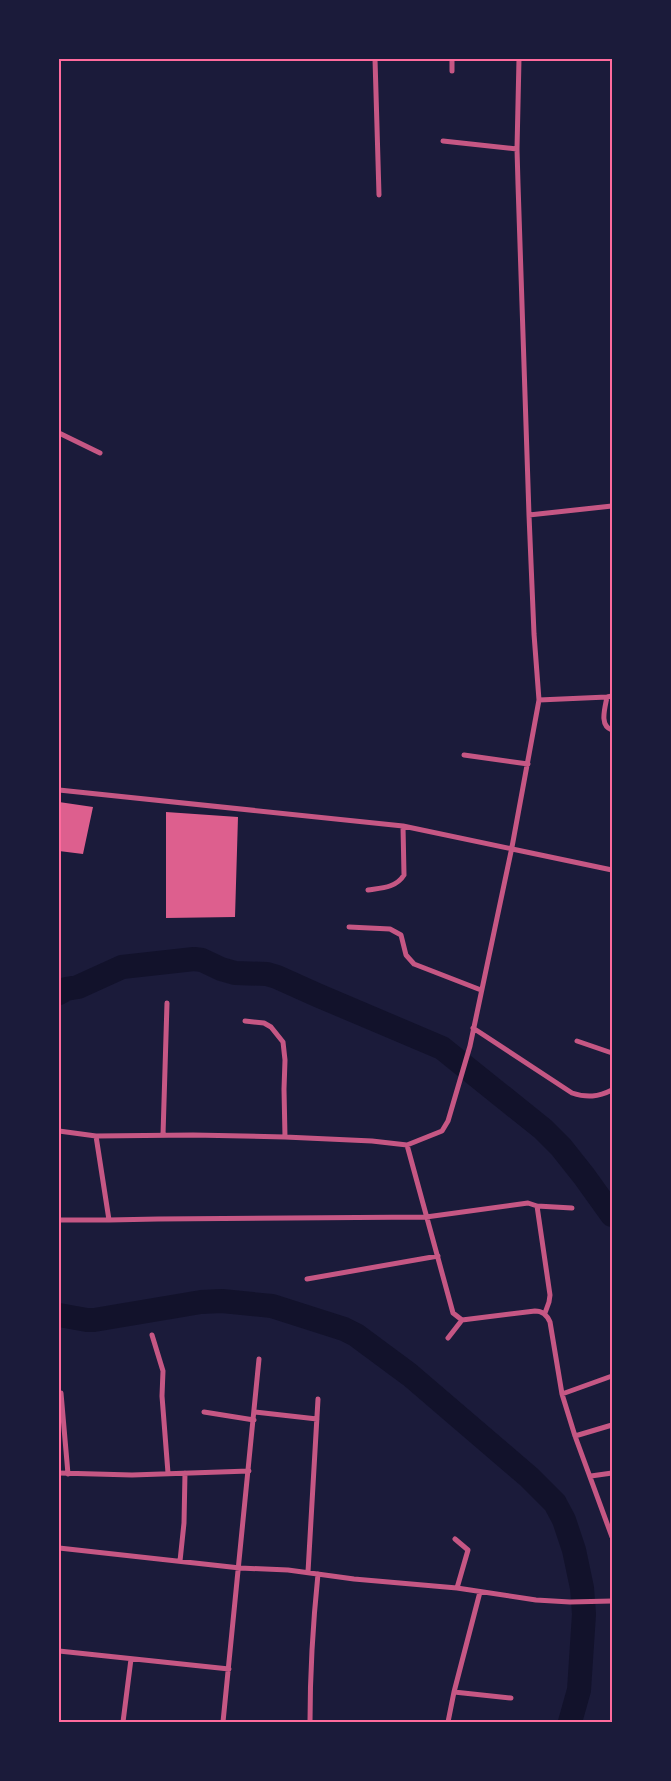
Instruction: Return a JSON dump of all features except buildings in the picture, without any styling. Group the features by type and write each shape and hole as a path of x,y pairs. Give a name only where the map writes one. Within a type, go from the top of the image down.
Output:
{"street":[{"path":"374,59 379,196"},
{"path":"452,59 452,71"},
{"path":"59,1131 96,1136 285,1137 372,1141 407,1145 435,1135 445,1127 473,1028 512,847 539,700 528,516 517,149 519,59"},
{"path":"443,141 517,149"},
{"path":"59,433 100,453"},
{"path":"528,516 612,506"},
{"path":"539,700 609,697 604,721 606,727 612,730"},
{"path":"464,755 528,764"},
{"path":"59,790 404,826 512,847 612,870"},
{"path":"368,890 390,886 401,880 404,875 404,826"},
{"path":"348,927 396,931 401,935 406,955 414,964 481,990"},
{"path":"163,1135 167,1003"},
{"path":"245,1021 264,1023 271,1027 282,1042 285,1060 285,1137"},
{"path":"473,1028 572,1093 584,1097 594,1097 612,1090"},
{"path":"578,1041 612,1053"},
{"path":"96,1136 109,1220"},
{"path":"407,1145 453,1313 462,1320 541,1311 545,1313 550,1322 562,1394 575,1436 612,1537"},
{"path":"59,1220 426,1217 528,1203 538,1206 572,1208"},
{"path":"538,1206 550,1295 545,1313"},
{"path":"307,1279 438,1256"},
{"path":"448,1338 462,1320"},
{"path":"152,1335 163,1371 162,1396 168,1473"},
{"path":"224,1722 259,1360"},
{"path":"562,1394 612,1376"},
{"path":"61,1393 68,1474"},
{"path":"308,1572 318,1399"},
{"path":"204,1412 254,1420"},
{"path":"255,1412 317,1419"},
{"path":"575,1436 612,1425"},
{"path":"59,1473 132,1475 249,1471"},
{"path":"180,1561 184,1523 184,1473"},
{"path":"590,1476 612,1473"},
{"path":"455,1539 468,1550 457,1588"},
{"path":"59,1548 240,1568 288,1570 457,1588 536,1600 570,1602 612,1600"},
{"path":"310,1722 313,1622 318,1574"},
{"path":"448,1722 480,1592"},
{"path":"59,1651 229,1669"},
{"path":"123,1722 131,1659"},
{"path":"454,1692 511,1698"}],"waterway":[{"path":"59,993 66,989 78,987 122,967 194,959 202,960 235,973 267,974 277,977 442,1048 543,1129 561,1147 612,1215"},
{"path":"59,1315 94,1320 201,1302 222,1301 272,1306 344,1329 356,1335 410,1375 529,1477 555,1503 564,1520 574,1550 582,1588 584,1614 579,1690 570,1722"}]}
